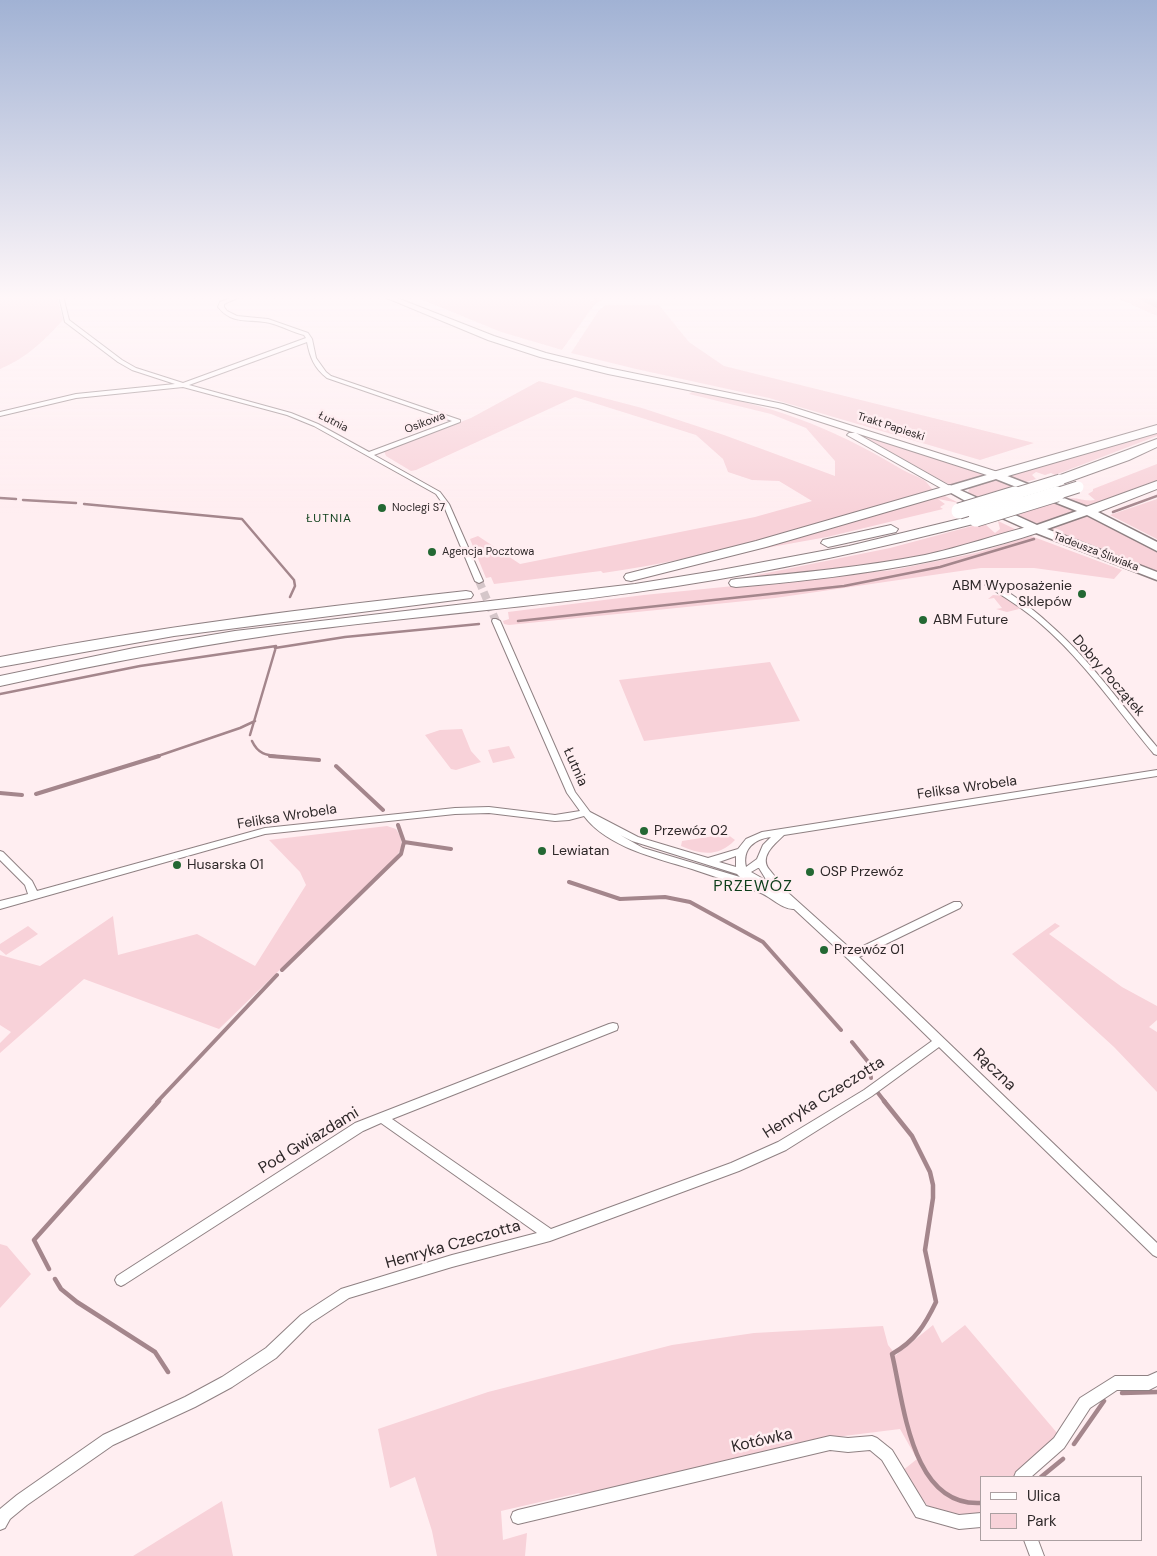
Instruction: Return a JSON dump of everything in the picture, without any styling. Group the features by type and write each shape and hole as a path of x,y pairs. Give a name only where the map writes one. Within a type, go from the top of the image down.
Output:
{"highway":[{"path":"998,475 1157,429"},
{"path":"0,662 90,644 234,622 633,582 811,546 959,511 1060,480 1125,457 1157,443"},
{"path":"0,681 156,649 268,631 820,556 976,519 1078,487 1157,457"},
{"path":"1088,511 1157,485"},
{"path":"633,582 950,489"},
{"path":"633,582 679,587 852,572 948,555 1035,529"}],"main road":[{"path":"950,489 998,475 1088,511 1157,546"},
{"name":"Tadeusza Śliwiaka","path":"950,489 1035,529 1157,576"},
{"path":"1035,529 1088,511"}],"street":[{"name":"Łutnia","path":"133,369 183,385 289,414 316,425 438,493 446,504 479,581"},
{"path":"0,414 76,396 183,385 228,369"},
{"name":"Osikowa","path":"321,369 329,377 458,421 370,454"},
{"name":"Trakt Papieski","path":"598,369 748,399 816,416 998,475"},
{"name":"Trakt Papieski","path":"748,399 811,419 859,438 950,489"},
{"name":"Dobry Początek","path":"988,583 1027,608 1047,626 1094,675 1120,710 1157,752"},
{"name":"Łutnia","path":"496,621 571,793 585,813"},
{"name":"Feliksa Wrobela","path":"708,862 741,850 749,841 762,835 1157,773"},
{"name":"Feliksa Wrobela","path":"0,905 265,831 455,811 489,810 555,818 585,813"},
{"path":"585,813 640,841 742,872"},
{"path":"585,813 605,831 640,850 747,883"},
{"path":"727,877 751,868 761,860 766,847 782,832"},
{"path":"741,850 740,862 747,883"},
{"path":"0,854 29,883 33,895"},
{"path":"761,860 762,866 778,889"},
{"name":"Rączna","path":"742,872 778,889 808,914 1157,1251"},
{"name":"Rączna","path":"747,883 769,892 808,914"},
{"path":"852,956 957,905"},
{"name":"Pod Gwiazdami","path":"120,1280 359,1127 614,1027"},
{"name":"Henryka Czeczotta","path":"0,1523 4,1514 22,1500 108,1440 190,1402 227,1382 271,1353 306,1319 346,1293 550,1235 735,1167 782,1146 868,1093 940,1041"},
{"path":"382,1118 550,1235"},
{"path":"1022,1476 1059,1443 1086,1403 1115,1383 1149,1383 1157,1379"},
{"name":"Kotówka","path":"518,1517 830,1443 848,1445 872,1443 888,1456 921,1512 959,1522 980,1520"},
{"path":"1031,1541 1037,1556"}],"green space":[{"path":"634,369 735,369 1034,443 980,460 769,398"},
{"path":"539,381 642,408 724,435 835,476 835,461 806,428 771,414 689,394 692,392 746,402 798,418 848,440 924,480 935,491 770,538 687,558 603,573 601,571 494,584 491,577 486,578 470,539 478,536 520,564 755,517 812,501 779,481 752,480 728,472 723,459 696,435 575,397 416,470 411,471 386,456 384,451 471,418"},
{"path":"852,431 987,474 988,476 955,485 948,484"},
{"path":"1157,432 1157,436 1055,475 1051,473 1045,475 1036,472 1032,475 1036,479 1026,482 1010,476"},
{"path":"1157,464 1157,482 1087,508 1066,499 1095,500 1088,494 1093,489"},
{"path":"994,480 1018,485 974,498 968,492 970,487"},
{"path":"941,494 959,503 938,499 945,504 940,507 943,509 827,537 738,553"},
{"path":"1157,499 1157,539 1110,515"},
{"path":"1060,501 1072,508 1073,513 1039,524 1013,516"},
{"path":"1086,516 1110,526 1157,552 1157,572 1047,529"},
{"path":"998,521 1019,531 957,550 861,567 737,579 890,548 976,525 986,525 995,533 1000,529"},
{"path":"1031,536 1122,570 1114,579 1034,568 981,568 775,598 509,625 504,624 503,621 509,619 508,612 644,595 893,570 976,553"},
{"path":"993,595 1005,596 1018,605 1019,609 1007,612 996,609 1002,608 994,598 988,599"},
{"path":"770,662 800,721 644,741 619,680"},
{"path":"462,729 471,751 481,762 456,770 451,769 425,735 440,730"},
{"path":"509,746 515,758 493,763 488,750"},
{"path":"387,826 396,829 400,836 401,846 396,857 219,1029 84,979 0,1053 0,1043 11,1032 0,1025 0,955 40,966 113,916 118,955 197,934 255,966 306,885 300,872 269,840"},
{"path":"727,834 735,840 729,846 716,852 703,853 681,846 682,841"},
{"path":"1055,923 1060,926 1049,934 1122,987 1157,1006 1157,1020 1149,1027 1157,1032 1157,1092 1114,1047 1012,954"},
{"path":"28,926 38,934 6,955 0,950 0,944"},
{"path":"0,1244 7,1246 31,1274 0,1308"},
{"path":"933,1325 942,1343 965,1325 1058,1434 1015,1476 980,1476 980,1515 945,1513 930,1509 902,1471 917,1459 900,1429 820,1439 586,1497 579,1493 501,1511 503,1540 527,1533 525,1556 437,1556 432,1531 415,1477 390,1488 378,1429 488,1392 672,1345 754,1333 883,1326 888,1345 896,1355"},
{"path":"222,1501 233,1556 133,1556"}],"waterway":[{"path":"1113,512 1157,496"},
{"path":"0,498 16,499"},
{"path":"23,500 76,503"},
{"path":"84,504 242,519 294,580 295,586 290,597"},
{"path":"518,621 844,586 940,567 1034,539"},
{"path":"276,648 345,637 479,624"},
{"path":"0,694 140,666 276,646"},
{"path":"254,721 276,648"},
{"path":"155,757 254,721"},
{"path":"250,735 254,721"},
{"path":"252,741 261,752 284,757"},
{"path":"36,794 159,756"},
{"path":"270,756 319,760"},
{"path":"336,766 383,810"},
{"path":"0,793 22,795"},
{"path":"398,825 404,842"},
{"path":"282,970 401,854 404,842"},
{"path":"404,842 451,849"},
{"path":"569,882 620,899 665,897 690,902 763,942 841,1030"},
{"path":"157,1102 277,975"},
{"path":"852,1042 869,1063 871,1078"},
{"path":"878,1093 885,1102"},
{"path":"49,1269 34,1240 159,1101"},
{"path":"884,1101 912,1136 930,1172 933,1185 933,1198 925,1250 936,1302 919,1332 907,1344 892,1354 901,1399 915,1449 925,1471 939,1488 958,1500 980,1503"},
{"path":"55,1279 61,1289 77,1302 155,1352 168,1372"},
{"path":"1122,1393 1157,1392"},
{"path":"1074,1444 1104,1401"},
{"path":"1042,1476 1063,1459"}],"tunnel":[{"path":"479,581 496,621"}],"place":[{"name":"Noclegi S7","path":"382,508"},
{"name":"Agencja Pocztowa","path":"432,552"},
{"name":"ABM Wyposażenie Sklepów","path":"1082,594"},
{"name":"ABM Future","path":"923,620"},
{"name":"Przewóz 02","path":"644,831"},
{"name":"Lewiatan","path":"542,851"},
{"name":"Husarska 01","path":"177,865"},
{"name":"OSP Przewóz","path":"810,872"},
{"name":"Przewóz 01","path":"824,950"}],"district":[{"name":"ŁUTNIA","path":"329,519"},
{"name":"PRZEWÓZ","path":"753,887"}]}
